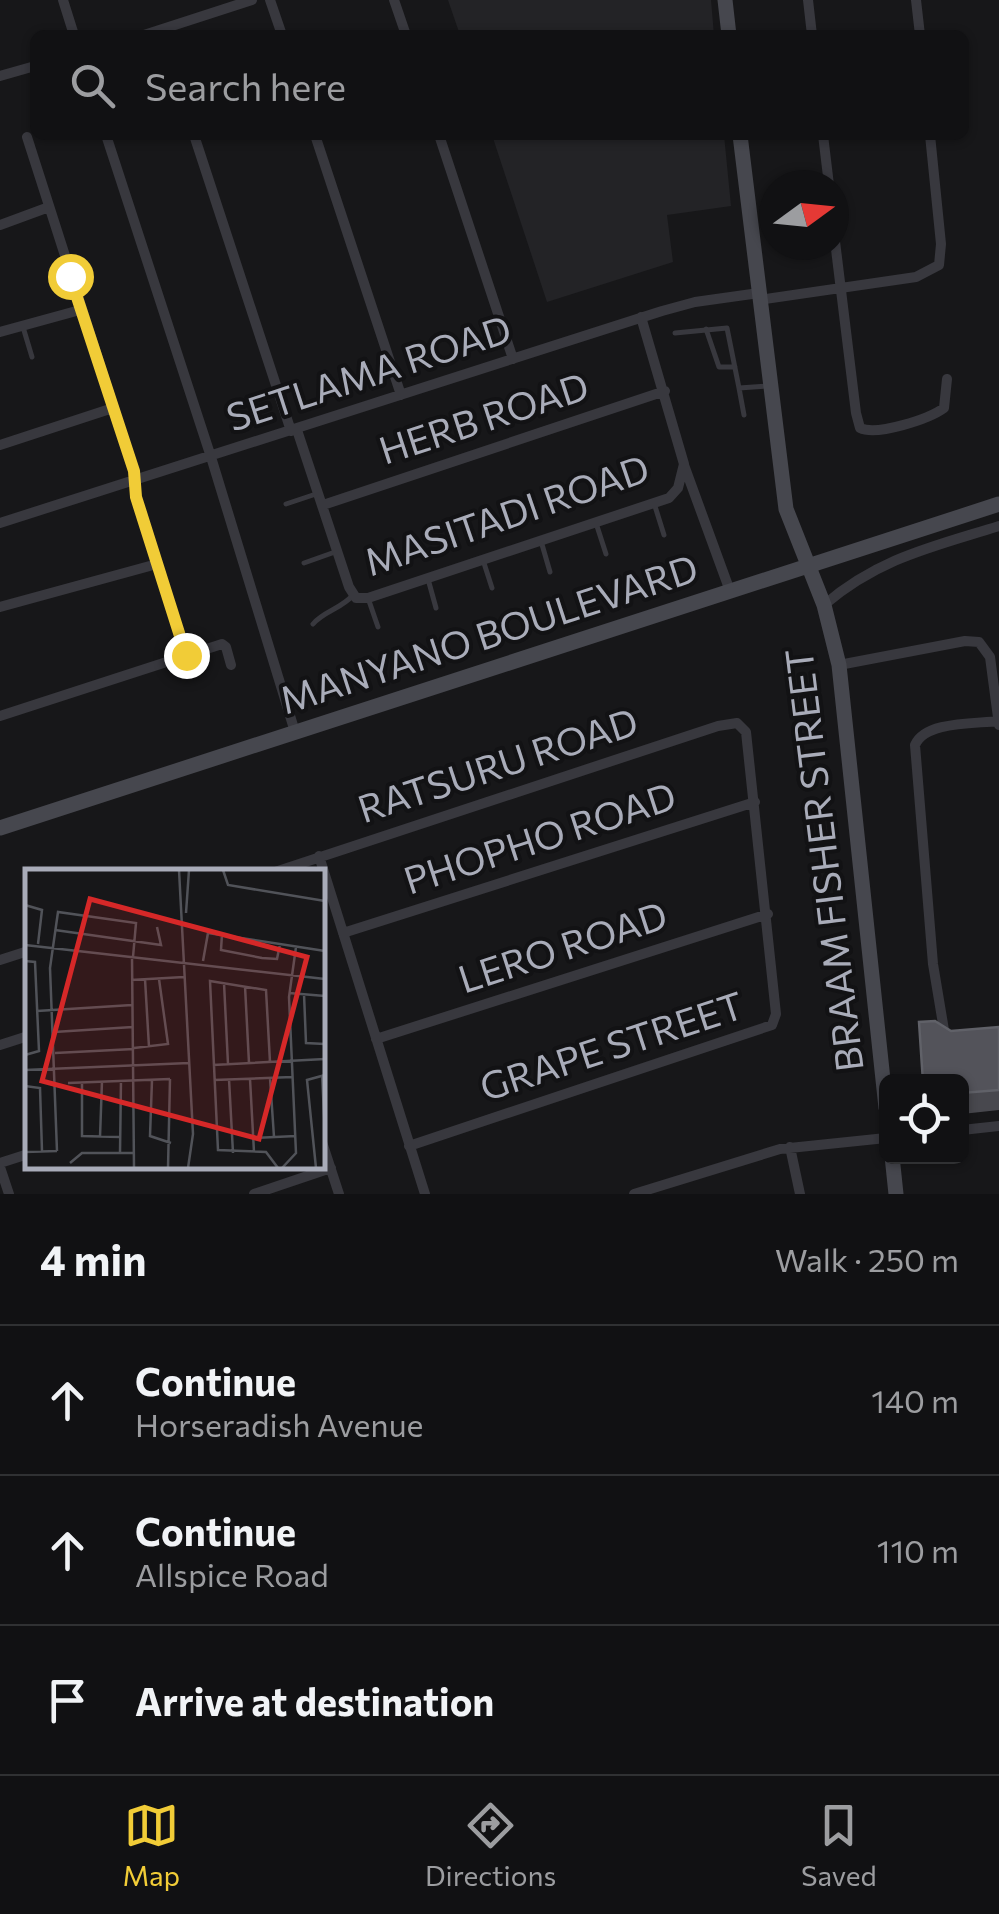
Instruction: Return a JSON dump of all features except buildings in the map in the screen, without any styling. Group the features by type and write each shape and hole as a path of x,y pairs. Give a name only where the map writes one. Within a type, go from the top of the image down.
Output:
{"street":[{"path":"63,0 72,30"},
{"path":"168,30 252,0"},
{"path":"270,0 280,30"},
{"path":"394,0 404,30"},
{"path":"724,0 728,30"},
{"path":"808,0 811,30"},
{"path":"916,0 919,30"},
{"path":"0,76 30,67"},
{"path":"27,137 186,655"},
{"path":"108,140 211,456 295,732"},
{"name":"MASITADI ROAD","path":"196,140 353,595 368,598 668,498 678,488 684,464 641,318"},
{"path":"317,140 401,396"},
{"path":"441,140 513,358"},
{"name":"BRAAM FISHER STREET","path":"741,140 786,509 824,606 840,664 882,1074"},
{"path":"824,140 826,170"},
{"name":"SETLAMA ROAD","path":"0,523 694,302 840,289 923,275 939,266 941,244 931,140"},
{"path":"0,225 49,207"},
{"path":"837,260 860,428 871,432 933,416 944,408 948,379"},
{"path":"0,332 80,310"},
{"name":"HERB ROAD","path":"321,499 664,391"},
{"path":"0,445 113,408"},
{"path":"684,464 730,591"},
{"name":"MANYANO BOULEVARD","path":"0,828 999,504"},
{"path":"824,606 887,562 999,526"},
{"path":"0,607 74,590 157,564"},
{"path":"840,664 964,641 979,642 990,658 999,724 932,730 921,735 915,746 939,1009 943,1033 953,1041"},
{"path":"0,716 222,644 231,665"},
{"name":"GRAPE STREET","path":"409,1146 772,1025 776,1014 768,914 748,742 741,725"},
{"name":"RATSURU ROAD","path":"283,869 718,726 741,725"},
{"name":"PHOPHO ROAD","path":"343,933 755,802"},
{"path":"319,856 323,869"},
{"path":"325,875 425,1194"},
{"name":"LERO ROAD","path":"376,1039 768,914"},
{"path":"0,960 25,952"},
{"path":"0,1045 25,1037"},
{"path":"969,1129 999,1126"},
{"path":"634,1194 790,1148 879,1139"},
{"path":"790,1148 800,1194"},
{"path":"325,1152 339,1194"},
{"path":"8,1194 0,1165 25,1155"},
{"path":"893,1164 896,1194"},
{"path":"254,1194 330,1168"}],"lane":[{"path":"23,326 32,358"},
{"path":"675,333 727,328 744,415"},
{"path":"706,329 719,367 736,367"},
{"path":"739,388 770,386"},
{"path":"286,504 321,499"},
{"path":"654,503 664,534"},
{"path":"596,522 606,554"},
{"path":"540,541 550,572"},
{"path":"304,563 338,551"},
{"path":"483,560 492,588"},
{"path":"428,579 436,608"},
{"path":"313,624 353,595"},
{"path":"368,598 378,628"}],"shaded area":[{"path":"448,0 711,0 714,30 458,30"},
{"path":"494,140 724,140 731,206 667,215 673,262 547,302"}],"route":[{"path":"70,276 134,471 136,497 186,655"}]}
